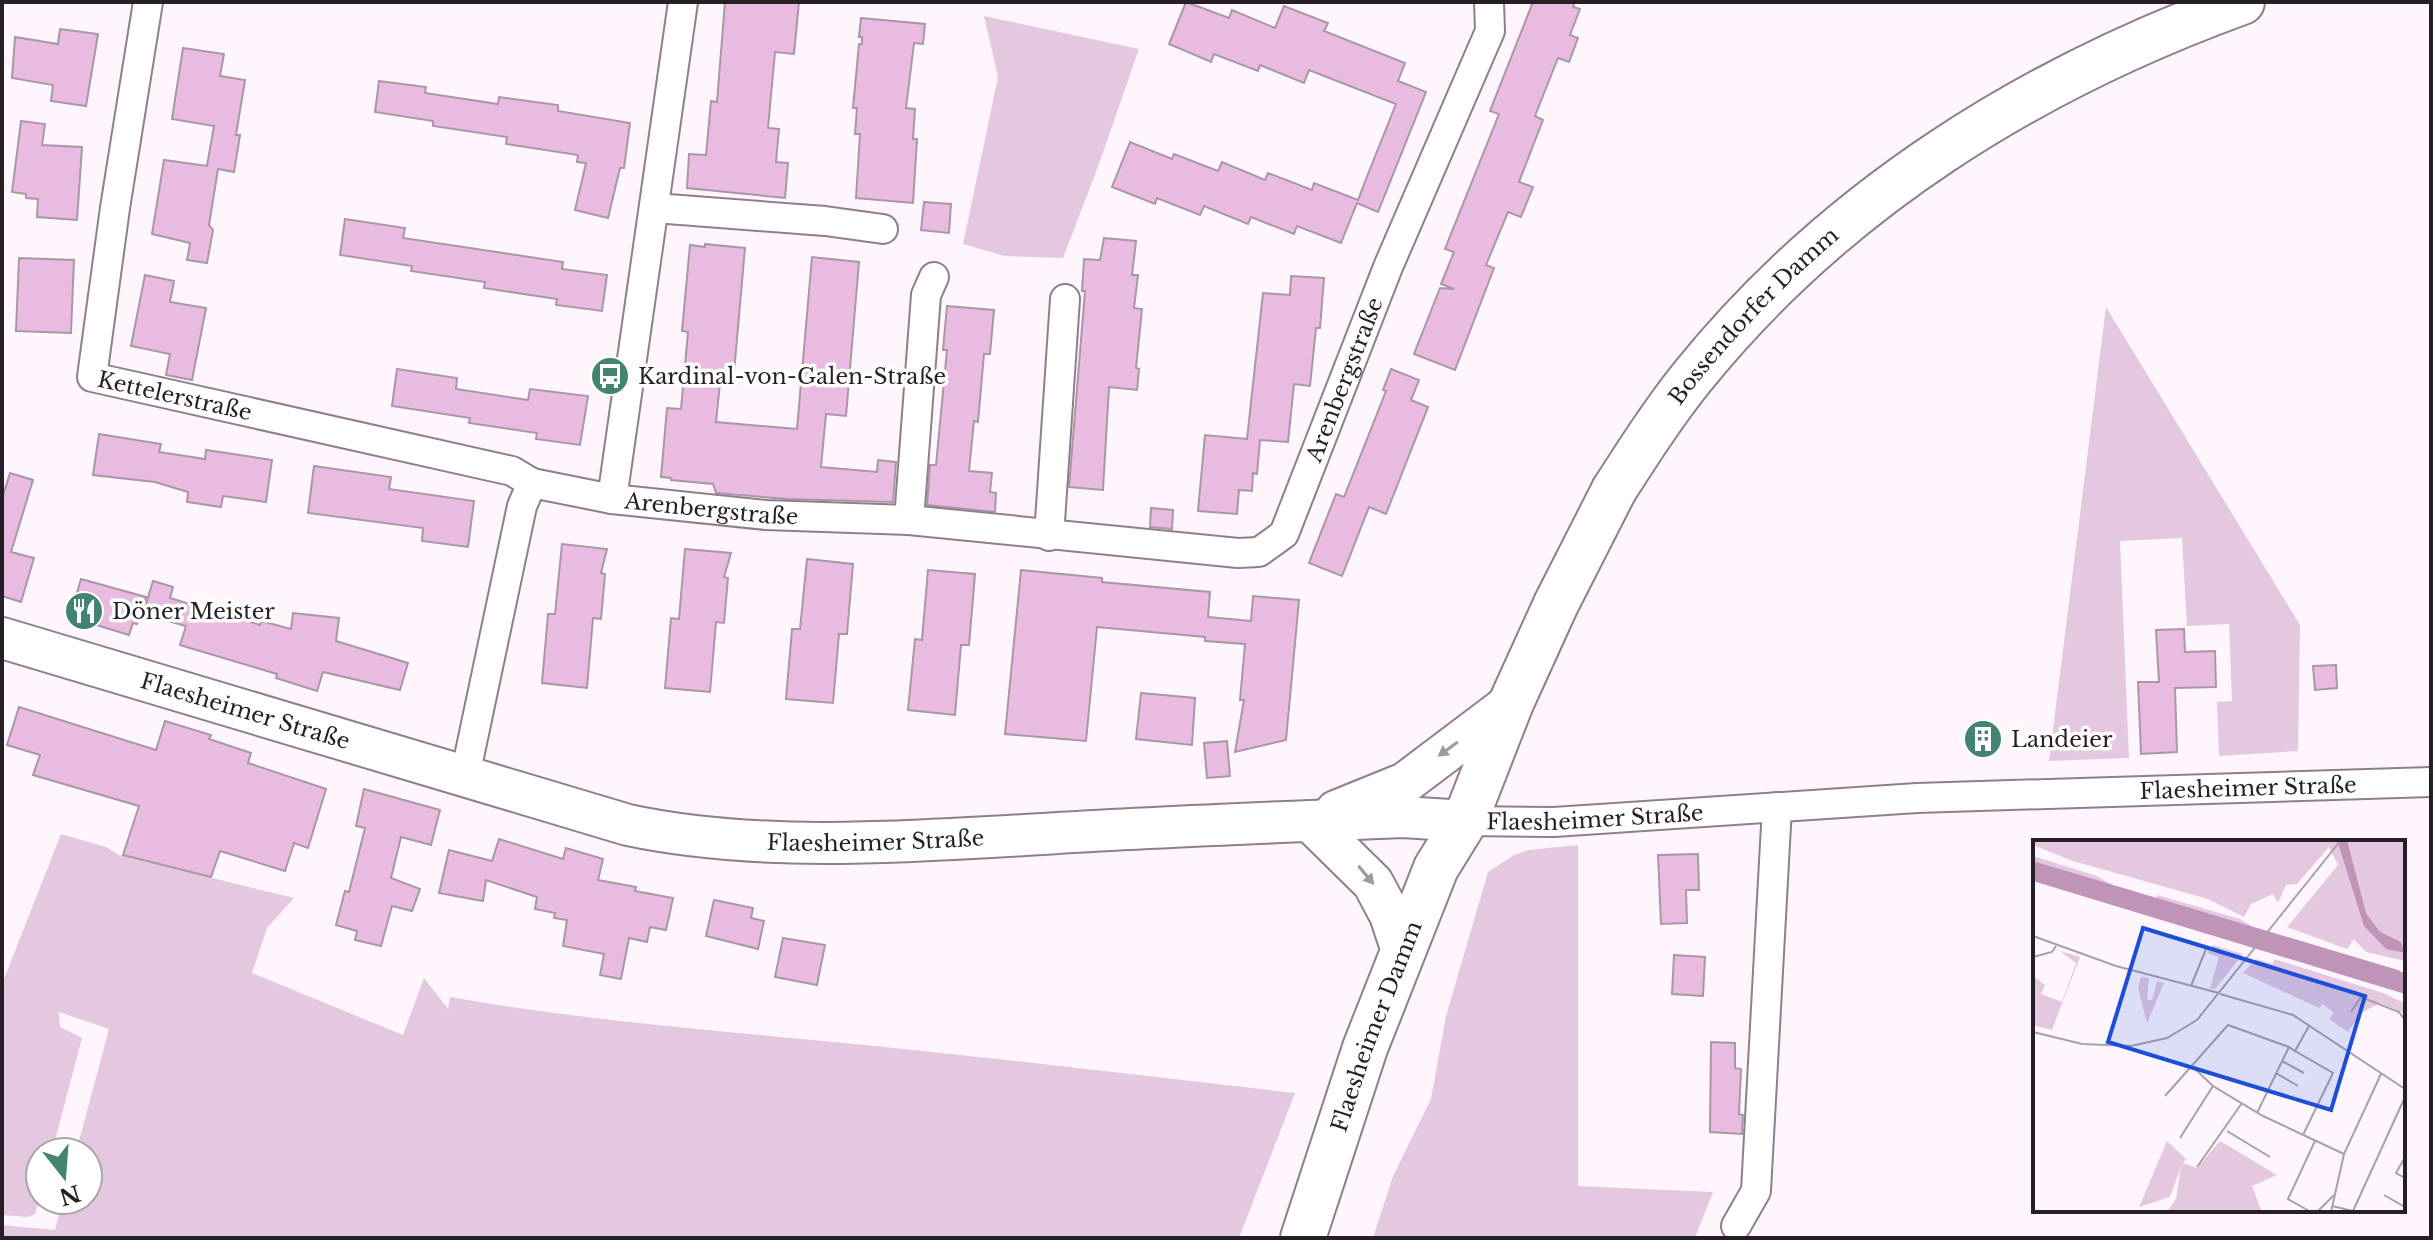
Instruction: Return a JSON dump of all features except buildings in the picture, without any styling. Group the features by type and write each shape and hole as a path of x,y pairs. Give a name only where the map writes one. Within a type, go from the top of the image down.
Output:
{"main road":[{"name":"Bossendorfer Damm","path":"1465,821 1511,703 1556,604 1614,490 1664,413 1725,339 1787,273 1858,211 1934,155 2013,106 2144,40 2242,2"},
{"name":"Flaesheimer Straße","path":"2,638 628,825 693,837 820,841 966,838 1403,817 1465,821"},
{"path":"1402,951 1390,915 1373,883 1310,821 1405,783 1511,703"},
{"name":"Flaesheimer Damm","path":"1303,1238 1341,1117 1402,951 1436,868 1465,821"}],"street":[{"name":"Kettelerstraße","path":"148,2 92,377 512,471 532,483"},
{"path":"465,776 522,506 532,483 612,499 683,2"},
{"name":"Arenbergstraße","path":"612,499 766,515 909,520 1049,536 1238,553 1259,552 1284,534 1388,267 1490,31 1489,2"},
{"path":"655,208 825,221 883,229"},
{"path":"909,520 926,295 934,277"},
{"path":"1049,536 1065,299"},
{"name":"Flaesheimer Straße","path":"1465,821 1554,822 1917,798 2431,782"},
{"path":"1736,1226 1756,1191 1777,807"}],"shaded area":[{"path":"984,16 1139,49 1063,258 1004,256 963,244 998,77"},
{"path":"2106,307 2300,625 2298,751 2219,756 2217,702 2232,701 2229,624 2187,626 2182,538 2120,541 2129,758 2049,761"},
{"path":"61,834 106,847 119,855 294,898 267,928 252,973 403,1035 424,978 448,1009 450,997 637,1023 942,1053 1295,1093 1239,1238 2,1238 2,1225 55,1230 59,1216 104,1216 104,1136 80,1136 109,1029 59,1012 60,1027 82,1038 56,1136 24,1136 24,1216 30,1216 28,1217 2,1215 2,984"},
{"path":"1578,845 1578,1186 1713,1192 1695,1238 1373,1238 1393,1176 1431,1099 1446,1016 1488,872 1528,850"}],"place":[{"name":"Kardinal-von-Galen-Straße","path":"610,376"},
{"name":"Döner Meister","path":"84,611"},
{"name":"Landeier","path":"1983,739"}]}
